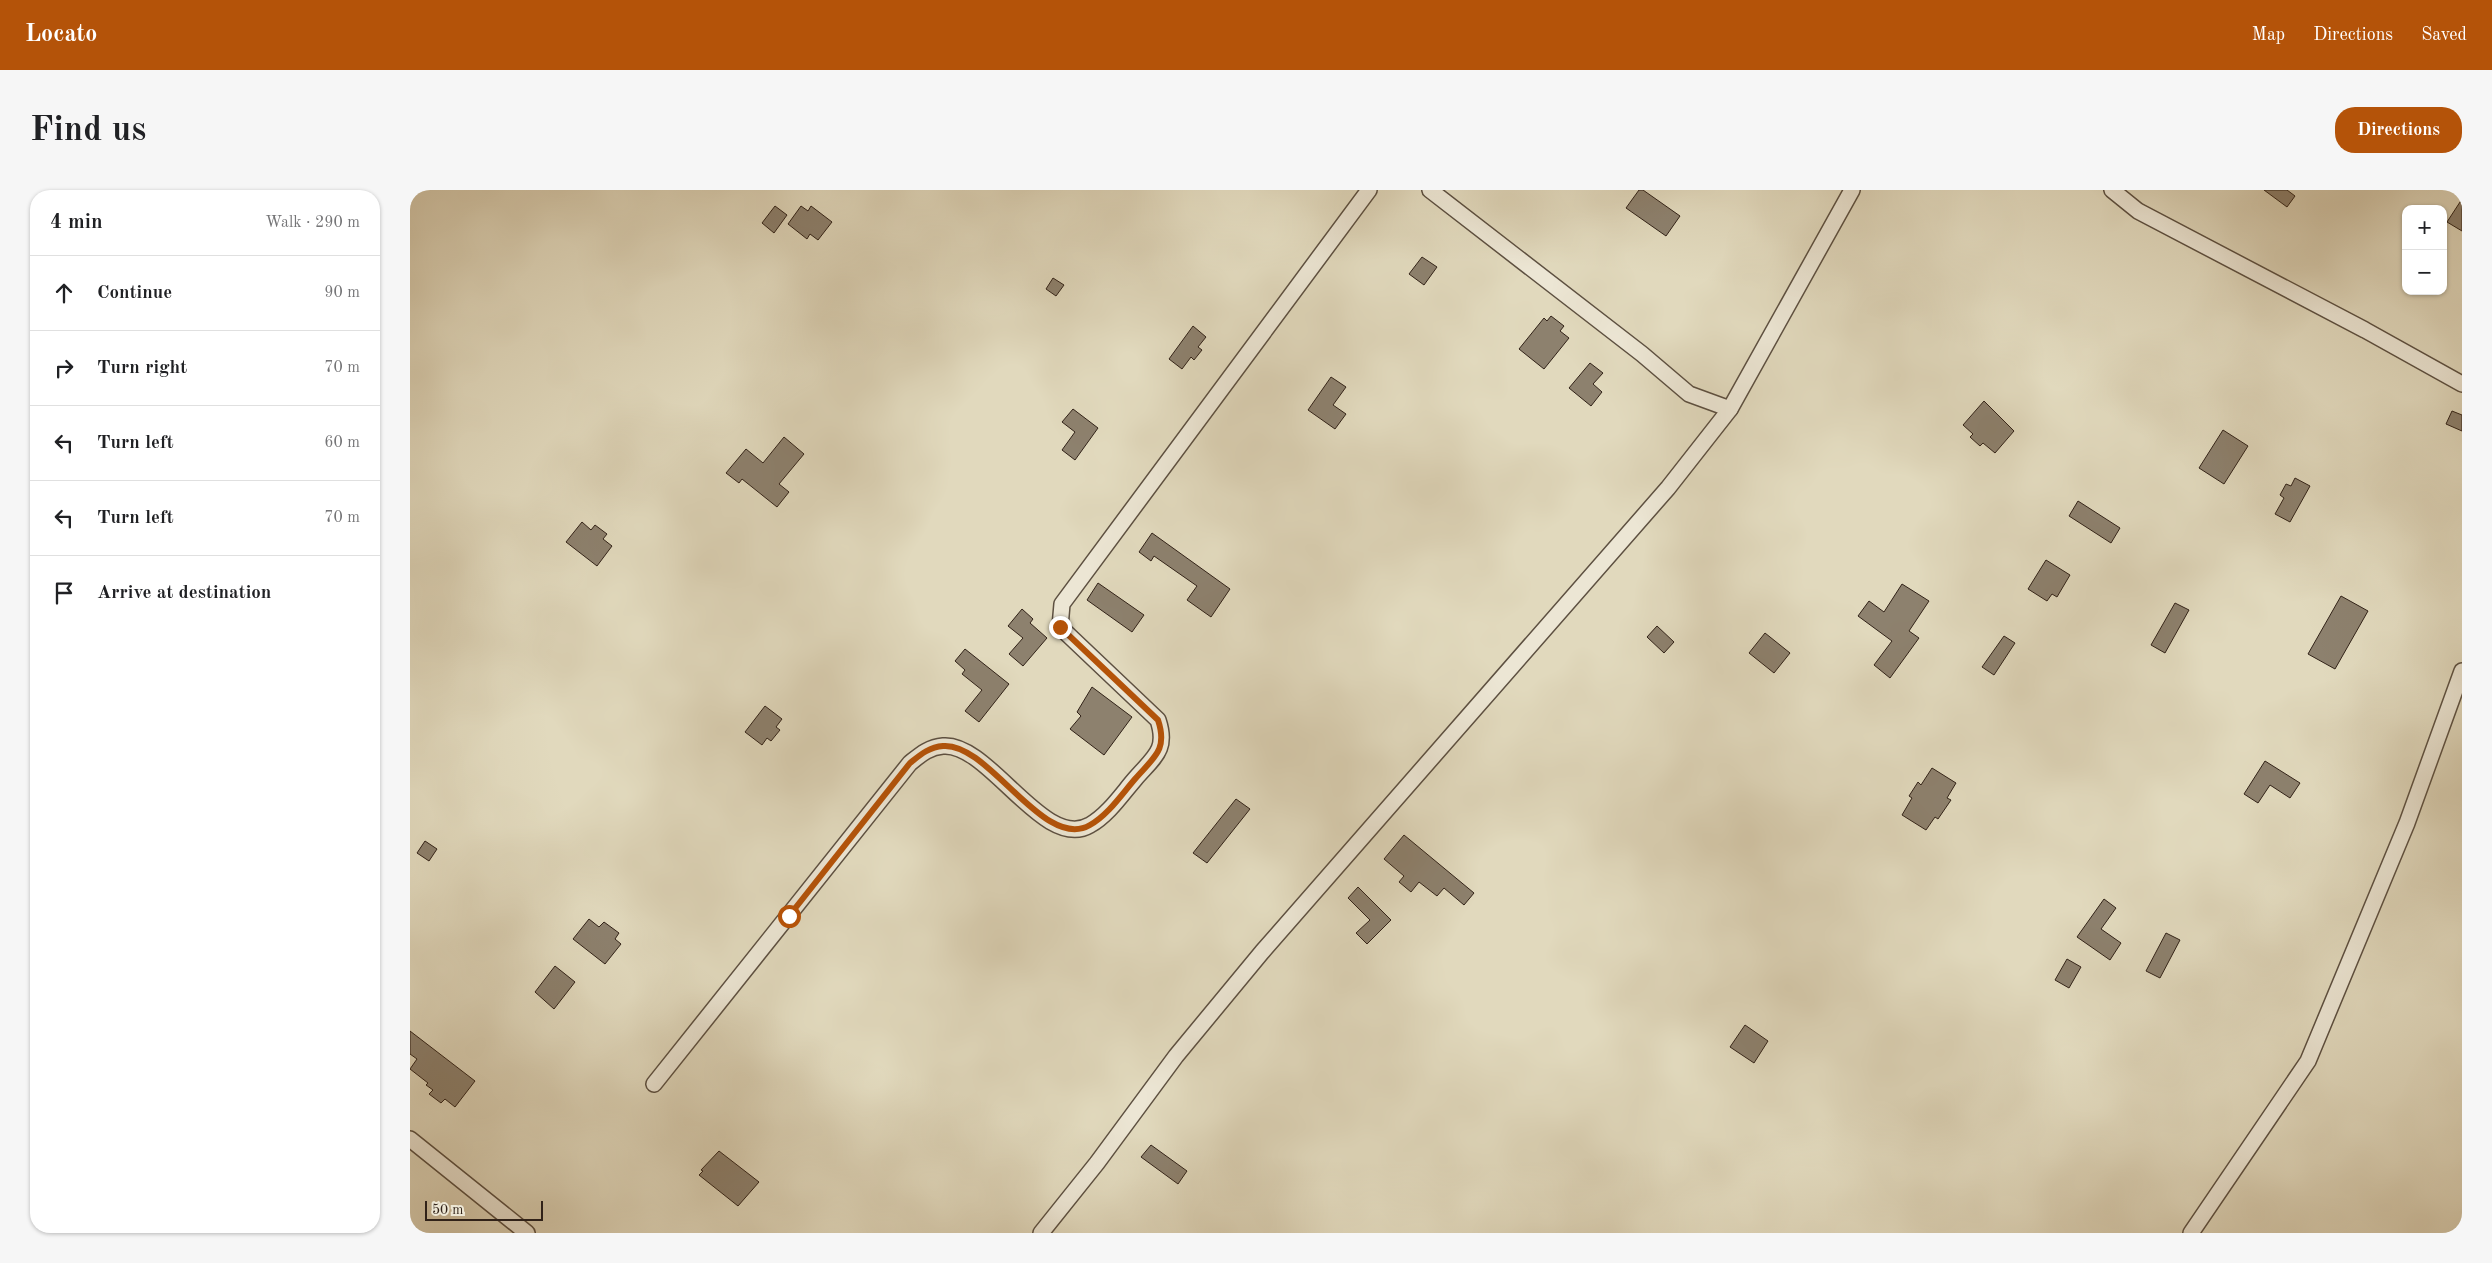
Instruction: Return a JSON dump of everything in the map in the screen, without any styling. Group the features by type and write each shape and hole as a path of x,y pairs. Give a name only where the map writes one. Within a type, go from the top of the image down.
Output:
{"street":[{"path":"654,1084 910,763 927,750 944,746 963,750 1048,821 1068,830 1089,826 1106,811 1158,751 1164,737 1158,720 1060,627 1062,604 1369,190"},
{"path":"1430,190 1642,354 1689,394 1730,409"},
{"path":"1041,1233 1097,1163 1176,1056 1262,952 1668,488 1730,409 1852,190"},
{"path":"2112,190 2138,211 2365,330 2462,384"},
{"path":"2191,1233 2308,1061 2407,823 2462,671"},
{"path":"410,1139 527,1233"}],"building":[{"path":"1639,190 1643,190 1680,216 1666,236 1626,208"},
{"path":"2264,190 2287,190 2295,196 2287,207"},
{"path":"2462,199 2462,231 2447,222"},
{"path":"775,206 787,215 774,233 762,223"},
{"path":"801,206 808,211 811,206 832,222 818,240 810,234 807,239 788,224"},
{"path":"1422,257 1437,267 1424,285 1409,274"},
{"path":"1053,278 1064,285 1056,296 1046,289"},
{"path":"1551,316 1564,326 1560,331 1569,338 1544,369 1519,349 1544,318 1547,321"},
{"path":"1193,326 1206,337 1198,347 1202,350 1194,360 1191,357 1182,369 1169,359"},
{"path":"1590,363 1603,373 1593,384 1602,392 1591,406 1569,388"},
{"path":"1331,377 1346,387 1333,405 1346,414 1335,429 1308,410"},
{"path":"1984,401 2014,431 1995,453 1983,443 1980,446 1970,437 1973,434 1963,425"},
{"path":"1073,409 1098,428 1075,460 1062,450 1075,432 1062,422"},
{"path":"2452,411 2462,415 2462,431 2446,424"},
{"path":"2223,430 2248,446 2224,484 2199,468"},
{"path":"784,437 804,454 779,484 789,492 777,507 742,479 739,483 726,473 746,449 763,463"},
{"path":"2295,478 2310,486 2290,522 2275,514 2284,498 2280,495 2286,484 2291,486"},
{"path":"2078,501 2120,528 2111,543 2069,516"},
{"path":"582,522 591,530 595,525 607,534 603,539 612,546 597,566 566,542"},
{"path":"1152,533 1230,589 1211,617 1187,600 1197,586 1154,556 1151,561 1139,552"},
{"path":"2046,560 2070,575 2057,597 2052,594 2047,601 2028,589"},
{"path":"1098,583 1144,615 1132,632 1087,600"},
{"path":"1902,584 1929,601 1909,631 1919,638 1890,678 1874,665 1892,641 1858,616 1869,601 1884,612"},
{"path":"2341,596 2368,611 2335,669 2308,654"},
{"path":"2175,603 2189,610 2165,653 2151,645"},
{"path":"1022,609 1033,619 1030,623 1047,638 1023,666 1009,654 1023,638 1008,626"},
{"path":"1657,626 1674,642 1664,653 1647,637"},
{"path":"1765,633 1790,653 1774,673 1749,653"},
{"path":"2004,636 2015,643 1994,675 1982,667"},
{"path":"965,649 1009,684 979,722 965,711 982,690 962,674 965,670 955,661"},
{"path":"1092,687 1132,717 1104,755 1070,729 1081,716 1077,712"},
{"path":"765,706 782,719 776,727 780,730 771,741 767,738 762,745 745,732"},
{"path":"2265,761 2300,783 2290,798 2270,785 2258,803 2244,794"},
{"path":"1932,768 1956,783 1947,798 1951,800 1938,819 1935,817 1926,830 1902,815 1912,798 1909,796 1918,782 1921,785"},
{"path":"1236,799 1250,809 1207,863 1193,853"},
{"path":"1404,835 1474,893 1464,905 1444,888 1437,896 1419,882 1411,892 1399,882 1404,876 1384,859"},
{"path":"425,841 437,849 429,861 417,853"},
{"path":"1358,887 1391,920 1367,944 1356,933 1370,920 1348,898"},
{"path":"2104,899 2116,908 2101,929 2121,943 2110,960 2077,937"},
{"path":"589,919 599,927 604,922 619,933 615,939 621,944 605,964 573,939"},
{"path":"2166,933 2180,940 2160,978 2146,971"},
{"path":"2067,959 2081,967 2069,988 2055,980"},
{"path":"555,966 575,982 554,1009 535,992"},
{"path":"1745,1025 1768,1041 1754,1063 1730,1047"},
{"path":"410,1031 475,1081 455,1107 445,1099 441,1103 429,1094 433,1090 426,1085 428,1083 410,1069 417,1059 410,1054"},
{"path":"1151,1145 1187,1171 1178,1184 1141,1157"},
{"path":"719,1151 759,1182 738,1206 699,1175 703,1171 701,1170"}],"route":[{"path":"789,916 910,763 927,750 944,746 963,750 1048,821 1068,830 1089,826 1112,806 1158,751 1164,737 1158,720 1060,627"}]}
